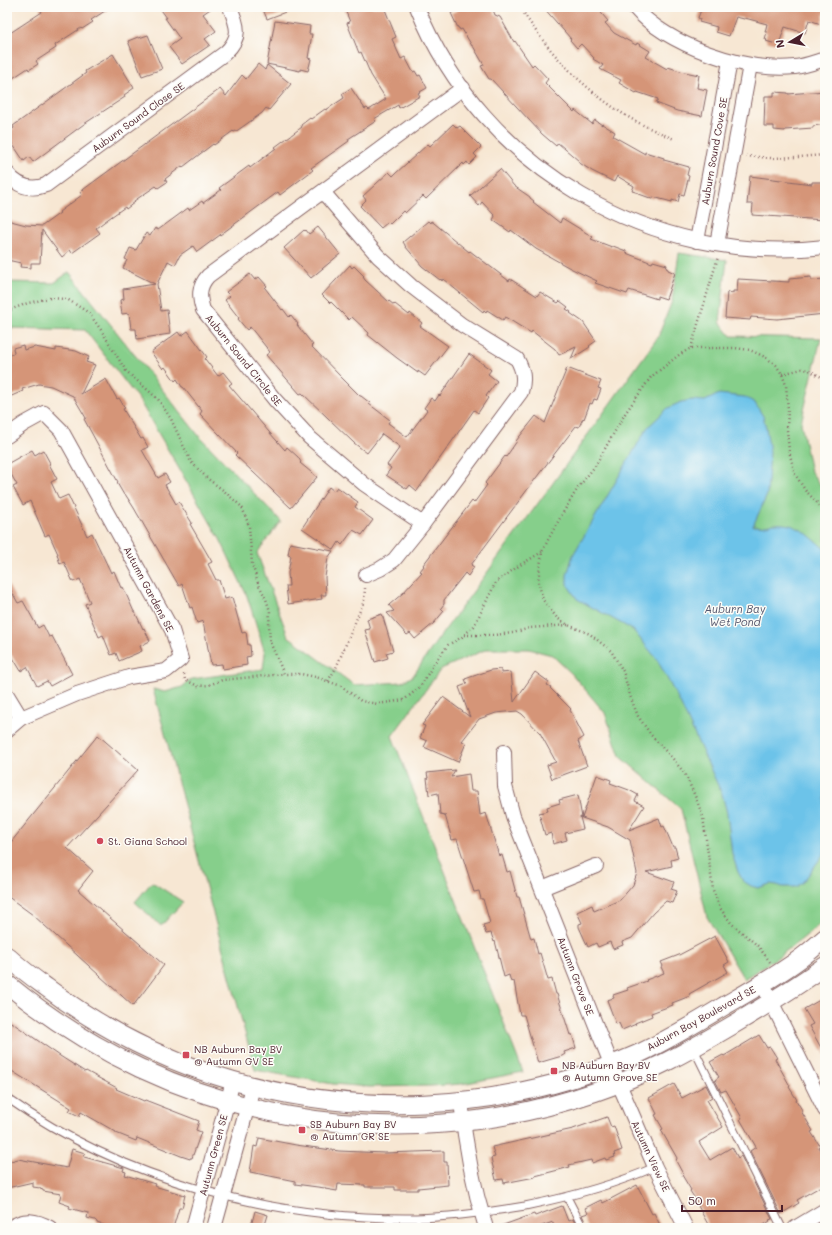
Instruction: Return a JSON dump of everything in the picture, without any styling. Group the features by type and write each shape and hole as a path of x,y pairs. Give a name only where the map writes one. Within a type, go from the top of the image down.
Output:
{"street":[{"name":"Auburn Sound Close SE","path":"7,173 20,186 32,188 46,185 225,53 235,41 238,26 230,7"},
{"path":"417,7 431,36 462,88 487,118 510,142 562,184 611,211 661,232 697,241 738,248 765,250 805,250 825,247"},
{"path":"634,7 649,21 685,44 708,54 730,61 750,65 796,67 825,60"},
{"name":"Auburn Sound Cove SE","path":"697,241 730,61"},
{"name":"Auburn Sound Cove SE","path":"717,244 750,65"},
{"name":"Auburn Sound Circle SE","path":"423,524 364,484 310,438 275,400 203,310 200,300 200,292 202,284 208,276 462,88"},
{"path":"322,192 378,256 411,286 462,325 516,359 524,374 524,383 521,392 423,524 394,560 380,569 366,575"},
{"name":"Autumn Gardens SE","path":"7,436 24,424 44,413 61,430 172,630 181,659"},
{"path":"7,730 21,718 77,694 129,677 166,671 181,659"},
{"path":"7,695 21,718"},
{"name":"Autumn Grove SE","path":"504,752 504,777 507,795 514,816 618,1084"},
{"path":"542,888 596,866"},
{"name":"Auburn Bay Boulevard SE","path":"8,959 67,1003 121,1036 155,1053 190,1067 233,1081 309,1098 406,1105 461,1101 534,1089 611,1065 668,1038 762,983 799,959 825,938"},
{"name":"Auburn Bay Boulevard SE","path":"7,984 43,1012 78,1036 126,1062 192,1090 247,1107 293,1116 356,1124 386,1126 428,1125 502,1117 574,1099 618,1084 646,1073 694,1048 772,1002 825,966"},
{"path":"762,983 825,1110"},
{"name":"Autumn Green SE","path":"193,1228 233,1081"},
{"name":"Autumn View SE","path":"618,1084 686,1228"},
{"name":"Autumn Green SE","path":"214,1228 253,1086"},
{"path":"461,1101 472,1176 486,1228"},
{"path":"795,1228 825,1210"},
{"path":"10,1228 17,1224 29,1221 41,1223 50,1228"}],"lane":[{"path":"694,1048 782,1228"},
{"path":"7,1098 37,1118 75,1139 120,1160 170,1180 223,1196 261,1204 346,1216 418,1218 460,1215 540,1203 618,1182 656,1167"},
{"path":"567,1196 583,1228"},
{"path":"389,1218 392,1228"}],"path":[{"path":"520,7 532,27 550,50 576,77 600,98 644,126 674,139"},
{"path":"741,155 771,158 798,158 825,155"},
{"path":"690,348 718,257 717,244"},
{"path":"7,312 28,303 50,298 67,299 89,313 126,371 158,399 170,419 191,462 208,479 242,507 249,526 252,564 270,611 270,642 284,674"},
{"path":"770,963 758,946 731,923 720,908 712,890 702,817 695,796 685,774 650,735 638,716 630,696 623,671 611,651 590,634 568,625 557,618 543,600 538,582 542,552 578,488 595,466 638,395 651,377 690,348 735,348 750,350 765,357 776,365 782,374 786,385 789,451 795,474 805,490 825,511"},
{"path":"782,374 802,369 809,370 825,380"},
{"path":"181,659 185,680 198,686 209,685 222,680 236,678 301,674 316,677 341,686 361,701 378,704 404,700 420,687 435,662 448,645 464,635 474,626 496,582 542,552"},
{"path":"328,681 336,668 364,601 366,575"},
{"path":"464,635 494,635 513,633 530,628 568,625"}],"green space":[{"path":"679,253 727,260 720,322 731,336 821,338 801,423 811,472 825,491 825,920 778,957 744,979 707,917 681,809 620,756 605,713 572,674 552,655 529,649 487,649 441,669 392,736 523,1072 462,1084 369,1087 333,1084 255,1070 153,689 165,692 182,687 192,679 263,669 265,653 257,627 247,596 220,539 139,400 85,330 11,328 7,331 7,282 54,283 69,272 199,436 281,521 257,553 288,636 354,685 402,682 413,676 436,642 658,337 672,301"},
{"path":"152,882 183,902 161,926 135,902"}],"water":[{"name":"Auburn Bay Wet Pond","path":"719,394 745,397 755,403 763,416 766,427 770,452 767,495 753,526 775,524 790,525 803,531 825,549 825,852 804,881 796,887 783,887 770,884 758,888 743,881 738,872 732,854 727,813 722,794 680,703 656,658 633,630 577,599 567,584 567,575 573,555 647,428 668,408 681,402 692,400 705,401"}],"building":[{"path":"39,7 111,7 91,20 93,22 55,45 56,48 36,61 38,64 29,70 28,68 7,82 7,35 42,12"},
{"path":"159,7 213,7 203,14 216,31 205,39 210,45 182,64 169,47 180,39"},
{"path":"262,7 296,7 296,8 267,19"},
{"path":"344,7 384,7 396,37 392,39 401,59 405,57 413,72 415,71 418,76 420,75 427,88 418,93 420,96 399,108 398,105 374,119 376,121 348,139 349,141 311,168 313,170 280,195 278,192 197,252 193,246 180,255 175,265 168,261 157,284 161,311 167,310 170,334 137,339 136,329 131,329 129,313 122,314 120,300 124,299 123,289 155,284 123,268 130,248 136,250 146,233 150,236 155,228 158,230 188,208 189,210 202,201 203,203 221,190 219,188 249,166 250,168 276,148 275,147 302,127 301,125 310,118 311,119 344,98 342,94 351,88 365,109 367,108 369,110 386,99 371,75 361,52 359,53 347,23 350,22"},
{"path":"456,7 492,7 495,15 500,17 514,42 515,41 532,66 534,64 548,79 545,83 574,112 575,110 592,124 595,120 602,124 615,132 613,136 645,154 645,152 664,158 664,160 689,167 687,175 689,176 684,195 680,194 678,202 672,200 672,202 653,197 653,199 639,194 632,191 634,186 617,176 614,182 578,162 579,161 558,143 556,146 542,134 491,79 489,79 481,66 484,65 462,29 460,30 458,28 451,13 458,10"},
{"path":"543,7 596,7 608,21 605,23 614,33 636,45 637,43 650,51 646,57 667,69 668,67 699,75 697,88 707,90 702,116 677,111 656,103 658,99 637,92 636,93 619,83 621,80 600,69 603,65 593,59 594,58 581,44 577,48"},
{"path":"702,7 825,7 825,11 821,24 809,20 805,33 785,27 779,44 776,44 766,41 767,40 765,39 767,24 745,18 736,17 729,36 716,32 717,27 699,22 700,19 698,18"},
{"path":"275,21 310,26 309,34 312,34 308,58 311,59 308,71 300,69 300,71 267,64"},
{"path":"148,35 162,69 142,76 128,41"},
{"path":"113,54 134,88 124,95 125,97 84,124 33,162 29,157 24,161 7,136 7,133 14,128 13,126 86,73 85,71"},
{"path":"258,64 265,70 267,65 291,84 269,110 266,108 262,113 238,130 233,131 183,167 182,166 165,179 167,182 158,188 156,186 134,201 135,202 126,209 125,207 108,219 96,228 100,233 72,253 70,250 62,257 42,230 40,263 31,263 31,268 20,267 21,263 7,260 7,220 26,225 42,226 82,195 80,192 220,89 226,96 242,75 246,79"},
{"path":"825,91 825,124 813,126 813,128 785,131 774,130 774,126 764,126 765,96 774,96 774,92 788,94"},
{"path":"453,124 457,128 460,126 481,147 474,154 477,157 469,165 467,162 464,165 463,163 426,199 423,196 405,213 403,211 390,224 388,222 381,228 360,206 366,200 363,196 389,172 393,176 428,144 430,146"},
{"path":"500,169 514,186 530,197 534,201 533,202 560,223 562,218 593,237 591,239 626,251 626,253 652,263 653,261 667,265 666,268 668,270 675,273 666,299 657,296 657,299 629,290 627,294 595,283 597,281 536,249 511,230 510,232 493,220 495,216 482,202 479,206 470,196"},
{"path":"750,176 812,184 812,182 823,182 823,187 825,187 824,220 752,215 753,204 747,204"},
{"path":"428,221 430,223 431,221 434,223 469,252 470,251 509,281 510,279 537,296 540,292 558,303 560,301 568,307 566,309 571,312 570,313 583,322 596,341 589,346 590,347 571,359 576,347 559,355 555,349 532,331 531,333 505,317 503,320 487,310 486,312 484,310 483,312 443,279 442,281 441,279 440,280 422,266 405,246 403,242"},
{"path":"318,227 340,254 311,278 284,248 304,230 306,230 309,234"},
{"path":"350,265 352,268 354,266 364,276 363,277 365,280 389,302 394,305 395,304 409,315 410,313 422,323 420,326 448,346 425,376 418,371 418,373 397,358 368,335 369,333 352,317 349,320 322,295"},
{"path":"250,274 255,280 259,277 267,286 265,288 282,310 283,309 289,317 291,315 313,345 311,346 360,396 390,420 388,423 407,437 427,410 424,408 431,398 435,401 439,395 440,396 469,354 491,370 488,374 497,381 486,396 488,398 478,413 474,410 417,491 410,485 407,489 386,475 391,468 387,465 400,447 382,434 367,453 354,443 302,393 300,394 266,355 270,352 250,327 247,330 238,319 239,318 225,300 230,296 226,292"},
{"path":"811,277 811,280 825,279 825,314 777,319 751,317 750,320 725,318 727,292 733,293 733,291 737,291 738,279 789,282 789,279"},
{"path":"188,331 207,357 205,359 218,376 223,372 232,383 229,385 285,450 287,447 298,457 301,462 300,463 317,477 291,508 235,455 237,453 200,414 202,411 177,379 175,381 165,367 163,369 151,352 178,332 181,336"},
{"path":"23,345 24,350 35,347 56,351 56,348 76,351 89,357 86,362 95,365 81,394 106,379 117,399 119,398 125,408 123,409 141,439 143,438 148,447 142,450 158,478 165,474 170,482 165,485 176,504 179,502 192,523 190,524 212,562 208,564 216,580 219,580 225,599 232,597 242,633 246,632 248,645 250,645 251,656 246,657 247,665 223,669 222,664 211,665 203,621 197,623 182,584 179,586 134,508 117,483 118,482 84,419 86,418 73,396 51,386 39,384 22,389 23,391 7,398 7,357 14,353 13,348"},
{"path":"567,368 601,381 598,388 601,389 597,400 594,399 592,404 590,403 584,419 583,418 579,427 576,426 471,565 474,567 468,576 465,573 444,600 444,604 441,608 444,611 434,623 415,639 410,633 407,635 387,613 394,611 389,605 403,593 422,572 420,571 424,566 423,565 472,501 474,503 487,485 485,483 536,416 545,423"},
{"path":"32,450 35,455 43,450 57,479 51,482 59,499 68,495 87,536 92,533 111,573 114,571 121,588 123,587 134,612 150,641 140,646 142,651 119,661 116,653 111,655 103,635 99,637 85,604 90,602 80,579 73,582 64,562 60,564 58,554 49,534 45,536 30,501 23,505 13,487 17,485 7,467 7,464"},
{"path":"329,487 334,491 337,487 358,502 355,507 373,520 362,535 353,530 342,545 339,542 334,550 302,528"},
{"path":"290,543 333,551 328,558 325,577 326,595 321,595 322,599 288,604 286,586 289,586 288,573 291,556 288,555"},
{"path":"7,583 18,603 23,601 38,628 43,625 49,637 52,636 72,674 50,686 47,681 37,686 27,667 21,671 7,648"},
{"path":"382,614 393,651 386,653 388,658 375,662 365,630 370,629 367,619"},
{"path":"501,669 501,673 511,672 514,702 535,672 549,682 547,685 551,687 550,688 571,709 570,710 584,737 578,741 587,766 552,779 547,765 556,762 540,733 522,714 517,711 496,713 479,719 462,741 466,743 458,762 424,747 427,741 420,738 425,726 422,725 443,697 470,717 459,687 467,684 465,679 491,670"},
{"path":"98,735 138,770 67,848 93,871 78,890 164,965 133,1006 33,915 7,896 7,847"},
{"path":"455,770 451,777 469,774 471,791 477,791 480,815 486,813 499,856 502,855 507,872 510,871 531,939 534,938 538,954 540,953 548,980 552,979 570,1035 572,1034 576,1048 564,1052 565,1054 562,1056 538,1063 524,1015 520,1015 514,981 511,982 509,975 504,977 495,941 494,942 491,933 486,934 483,925 490,923 483,899 481,899 479,891 474,892 457,839 452,840 445,815 440,814 438,793 429,795 427,773"},
{"path":"597,775 611,780 610,783 638,795 635,801 644,806 629,830 659,818 662,827 664,826 673,847 675,847 678,858 671,860 672,866 646,872 674,882 671,889 677,891 672,903 666,901 653,913 632,938 622,942 623,945 613,949 610,942 598,947 596,943 588,947 579,927 579,924 582,923 577,912 592,905 594,911 620,900 633,885 637,873 630,840 608,827 582,818"},
{"path":"578,795 582,818 580,817 583,829 565,833 567,840 553,844 551,833 545,835 539,813 548,811 547,807 560,803 559,800"},
{"path":"715,936 729,962 724,965 728,972 689,994 690,996 672,1003 673,1005 651,1013 652,1016 635,1023 636,1024 622,1030 619,1023 616,1024 607,1000 614,998 613,995 628,990 627,988 664,973 661,967 663,966 661,962 679,955"},
{"path":"825,997 825,1055 809,1026 813,1024 804,1009"},
{"path":"11,1022 85,1072 86,1071 117,1088 116,1089 199,1121 196,1130 201,1132 192,1158 190,1159 181,1156 137,1138 136,1141 116,1133 81,1112 79,1116 69,1111 71,1108 7,1068 7,1028"},
{"path":"759,1035 767,1048 770,1047 777,1058 775,1059 802,1110 801,1111 813,1131 811,1132 820,1146 818,1147 825,1158 825,1184 797,1200 799,1203 781,1214 750,1151 756,1147 726,1090 721,1092 715,1080 719,1077 710,1062 723,1055 724,1056"},
{"path":"674,1084 682,1098 706,1085 712,1097 707,1100 723,1127 699,1142 710,1160 732,1147 738,1158 741,1156 772,1219 769,1220 770,1221 759,1228 710,1228 682,1175 683,1174 676,1161 677,1158 661,1130 663,1129 655,1115 657,1114 649,1098"},
{"path":"607,1117 611,1127 614,1126 622,1150 614,1153 615,1157 606,1160 605,1158 592,1163 591,1160 569,1165 570,1167 535,1177 504,1183 503,1179 496,1180 491,1158 495,1157 492,1147 573,1129"},
{"path":"259,1138 339,1151 385,1153 444,1151 444,1162 447,1162 448,1185 418,1188 418,1190 395,1190 395,1187 365,1187 365,1185 338,1184 337,1191 295,1184 295,1181 250,1172 254,1146 257,1147"},
{"path":"72,1149 85,1153 84,1157 124,1168 123,1171 126,1172 125,1175 155,1184 154,1186 185,1195 182,1208 179,1208 173,1228 113,1228 87,1218 88,1213 69,1208 70,1206 59,1202 61,1194 43,1191 40,1188 33,1187 33,1182 7,1188 7,1162 18,1159 67,1168"},
{"path":"637,1185 652,1214 654,1213 660,1225 654,1228 588,1228 582,1215 588,1213 585,1208 601,1200 603,1203"},
{"path":"562,1206 568,1221 573,1219 577,1228 552,1228 555,1227 553,1222 536,1228 498,1228 534,1214 535,1216"},
{"path":"255,1211 268,1215 264,1228 251,1226"}],"place":[{"name":"St. Giana School","path":"100,841"},
{"name":"NB Auburn Bay BV @ Autumn GV SE","path":"186,1055"},
{"name":"NB Auburn Bay BV @ Autumn Grove SE","path":"554,1071"},
{"name":"SB Auburn Bay BV @ Autumn GR SE","path":"302,1130"}]}
